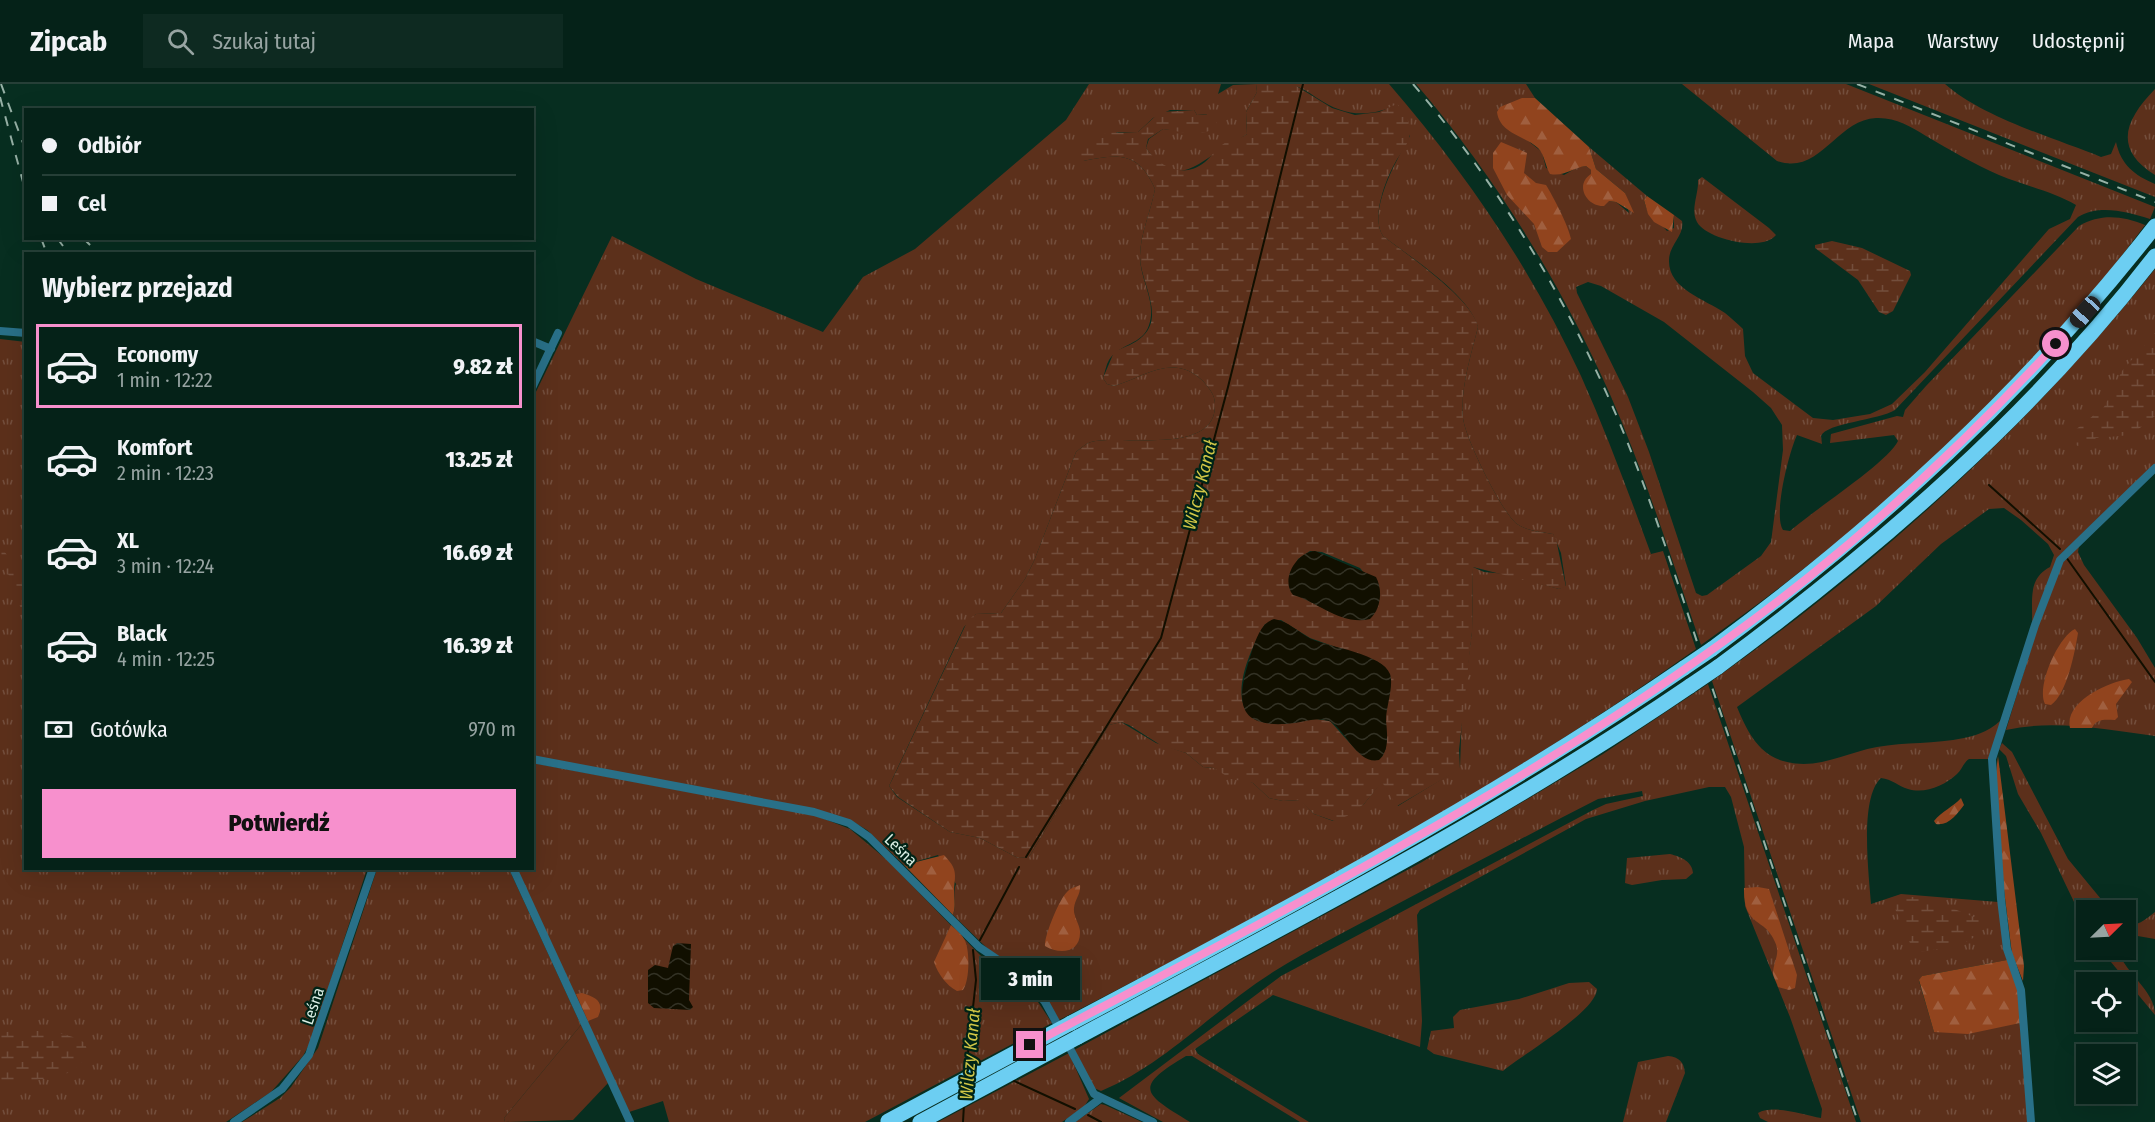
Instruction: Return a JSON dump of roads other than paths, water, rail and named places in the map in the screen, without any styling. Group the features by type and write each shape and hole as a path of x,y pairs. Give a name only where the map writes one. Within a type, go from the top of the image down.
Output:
{"highway":[{"path":"920,1122 1557,752 1712,649 1809,576 1927,476 2021,382 2085,312 2152,230"},
{"path":"887,1122 1075,1030 1426,849 1563,768 1718,667 1848,568 1975,454 2058,368 2155,256"}],"street":[{"path":"0,331 24,333"},
{"path":"534,384 558,333"},
{"path":"534,342 551,349"},
{"path":"2031,1122 2021,990 2007,949 2001,898 1992,759 2038,616 2060,560 2155,468"},
{"name":"Leśna","path":"534,759 820,813 856,826 979,947 1025,978 1036,989 1090,1089 1101,1098 1153,1122"},
{"name":"Leśna","path":"234,1122 282,1089 309,1054 372,870"},
{"path":"514,870 630,1122"},
{"path":"1069,1122 1101,1098"}],"water":[{"path":"1315,551 1376,577 1380,588 1380,599 1377,610 1370,619 1350,619 1340,616 1293,595 1288,582 1292,567 1302,556"},
{"path":"1274,619 1288,624 1311,639 1367,656 1385,667 1390,674 1391,684 1386,715 1386,746 1379,760 1372,760 1359,753 1337,726 1327,720 1274,724 1259,722 1249,716 1242,696 1243,683 1260,632 1269,621"},
{"path":"677,943 691,944 689,1000 693,1007 690,1010 654,1008 648,1003 648,970 655,965 668,968 673,946"}],"waterway":[{"name":"Wilczy Kanał","path":"1026,857 1161,638 1228,387 1303,84"},
{"path":"1989,485 2060,549"},
{"path":"2066,557 2155,682"},
{"name":"Wilczy Kanał","path":"980,940 1019,867"},
{"name":"Wilczy Kanał","path":"966,1071 976,980 973,950"},
{"path":"969,1059 980,1064"},
{"path":"1012,1080 1075,1109"},
{"name":"Wilczy Kanał","path":"963,1122 964,1104"},
{"path":"1088,1115 1101,1122"}],"railway":[{"path":"1,84 24,146"},
{"path":"1413,84 1474,162 1529,246 1578,333 1620,424 1659,529 1858,1122"},
{"path":"1857,84 2155,202"},
{"path":"0,97 24,186"},
{"path":"42,240 46,252"},
{"path":"58,240 68,252"},
{"path":"85,240 97,252"}]}
